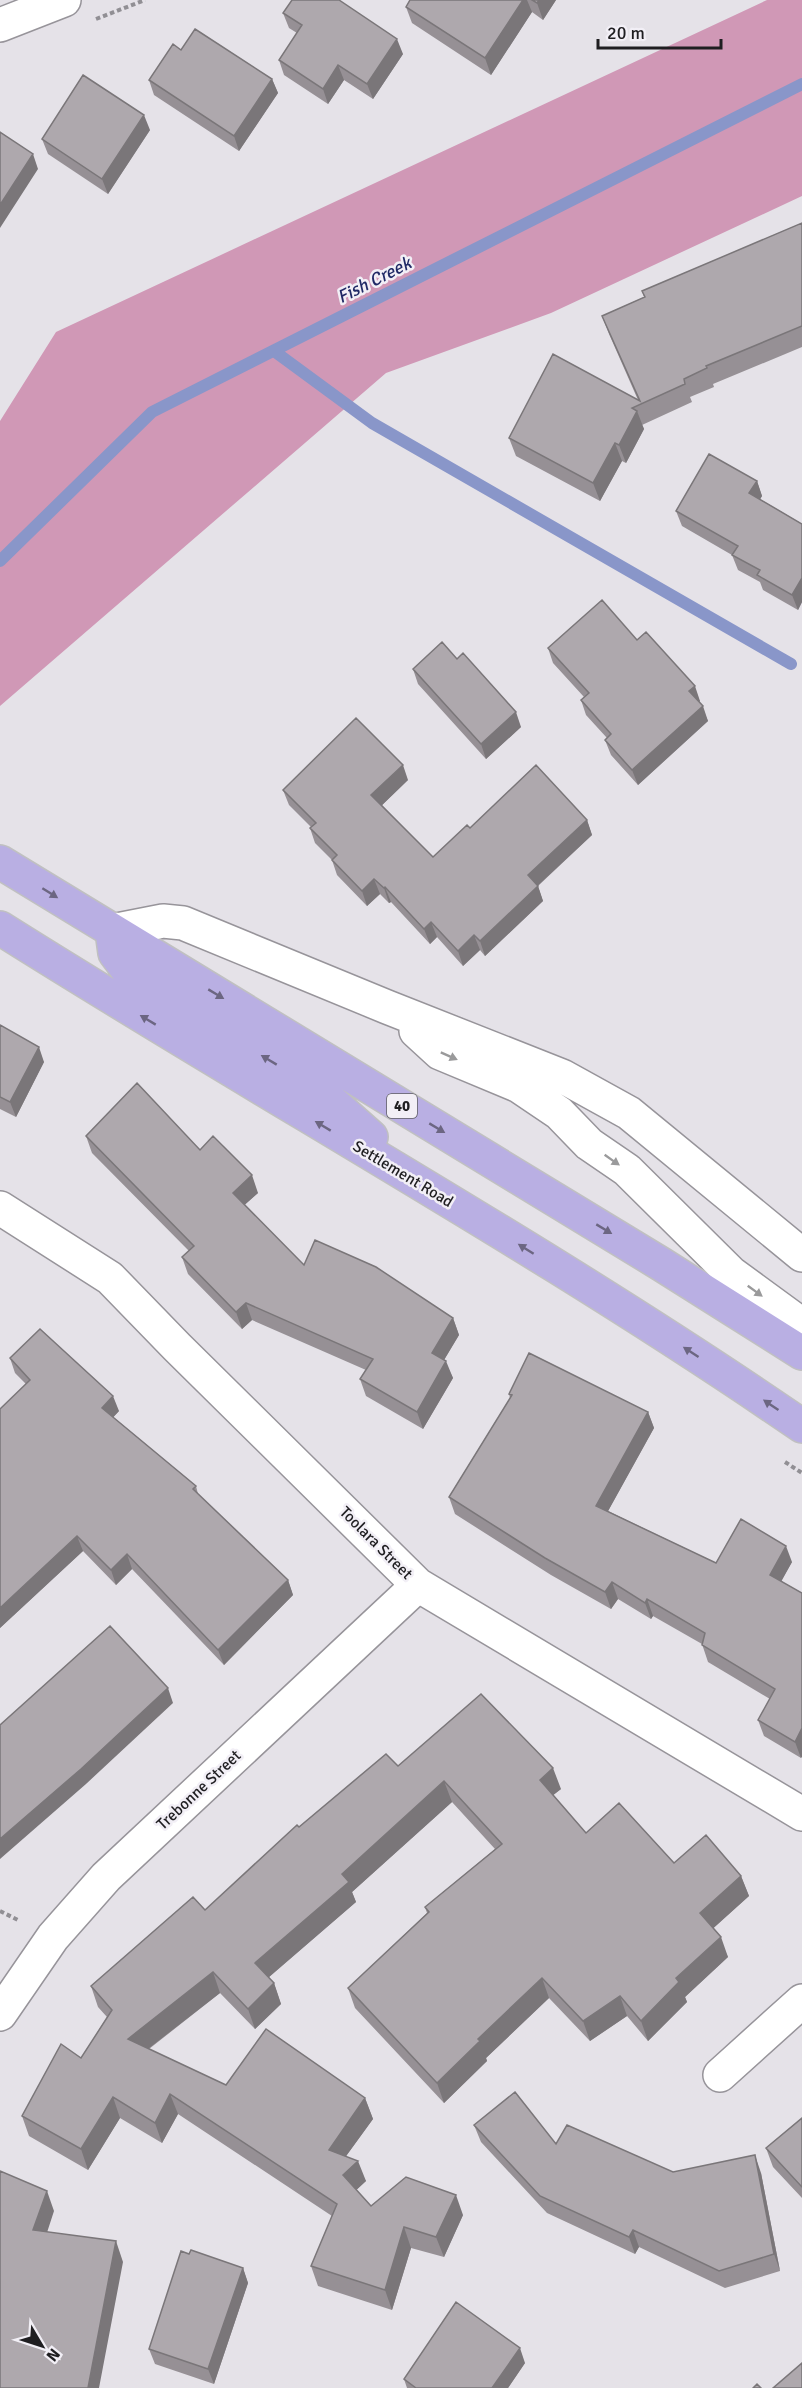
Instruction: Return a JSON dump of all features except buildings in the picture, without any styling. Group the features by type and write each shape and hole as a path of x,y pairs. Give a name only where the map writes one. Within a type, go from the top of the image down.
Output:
{"main road":[{"name":"40","path":"0,862 662,1264 802,1353"},
{"name":"Settlement Road","path":"0,928 101,992 629,1312 802,1426"},
{"path":"112,931 115,953 133,977 317,1089 372,1138 409,1178"}],"street":[{"path":"0,26 64,0"},
{"path":"112,931 163,921 183,923 562,1076 629,1113 802,1255"},
{"path":"387,1007 440,1053 519,1086 559,1113 589,1144 627,1170 731,1273 802,1325"},
{"name":"Toolara Street","path":"0,1208 110,1278 418,1584 802,1814"},
{"name":"Trebonne Street","path":"0,2014 52,1937 106,1877 418,1584"},
{"path":"720,2075 802,2001"}],"shaded area":[{"path":"767,0 802,0 802,196 551,313 386,373 0,706 0,421 56,332"}],"waterway":[{"name":"Fish Creek","path":"0,561 152,412 802,84"},
{"path":"274,351 372,423 791,664"}]}
